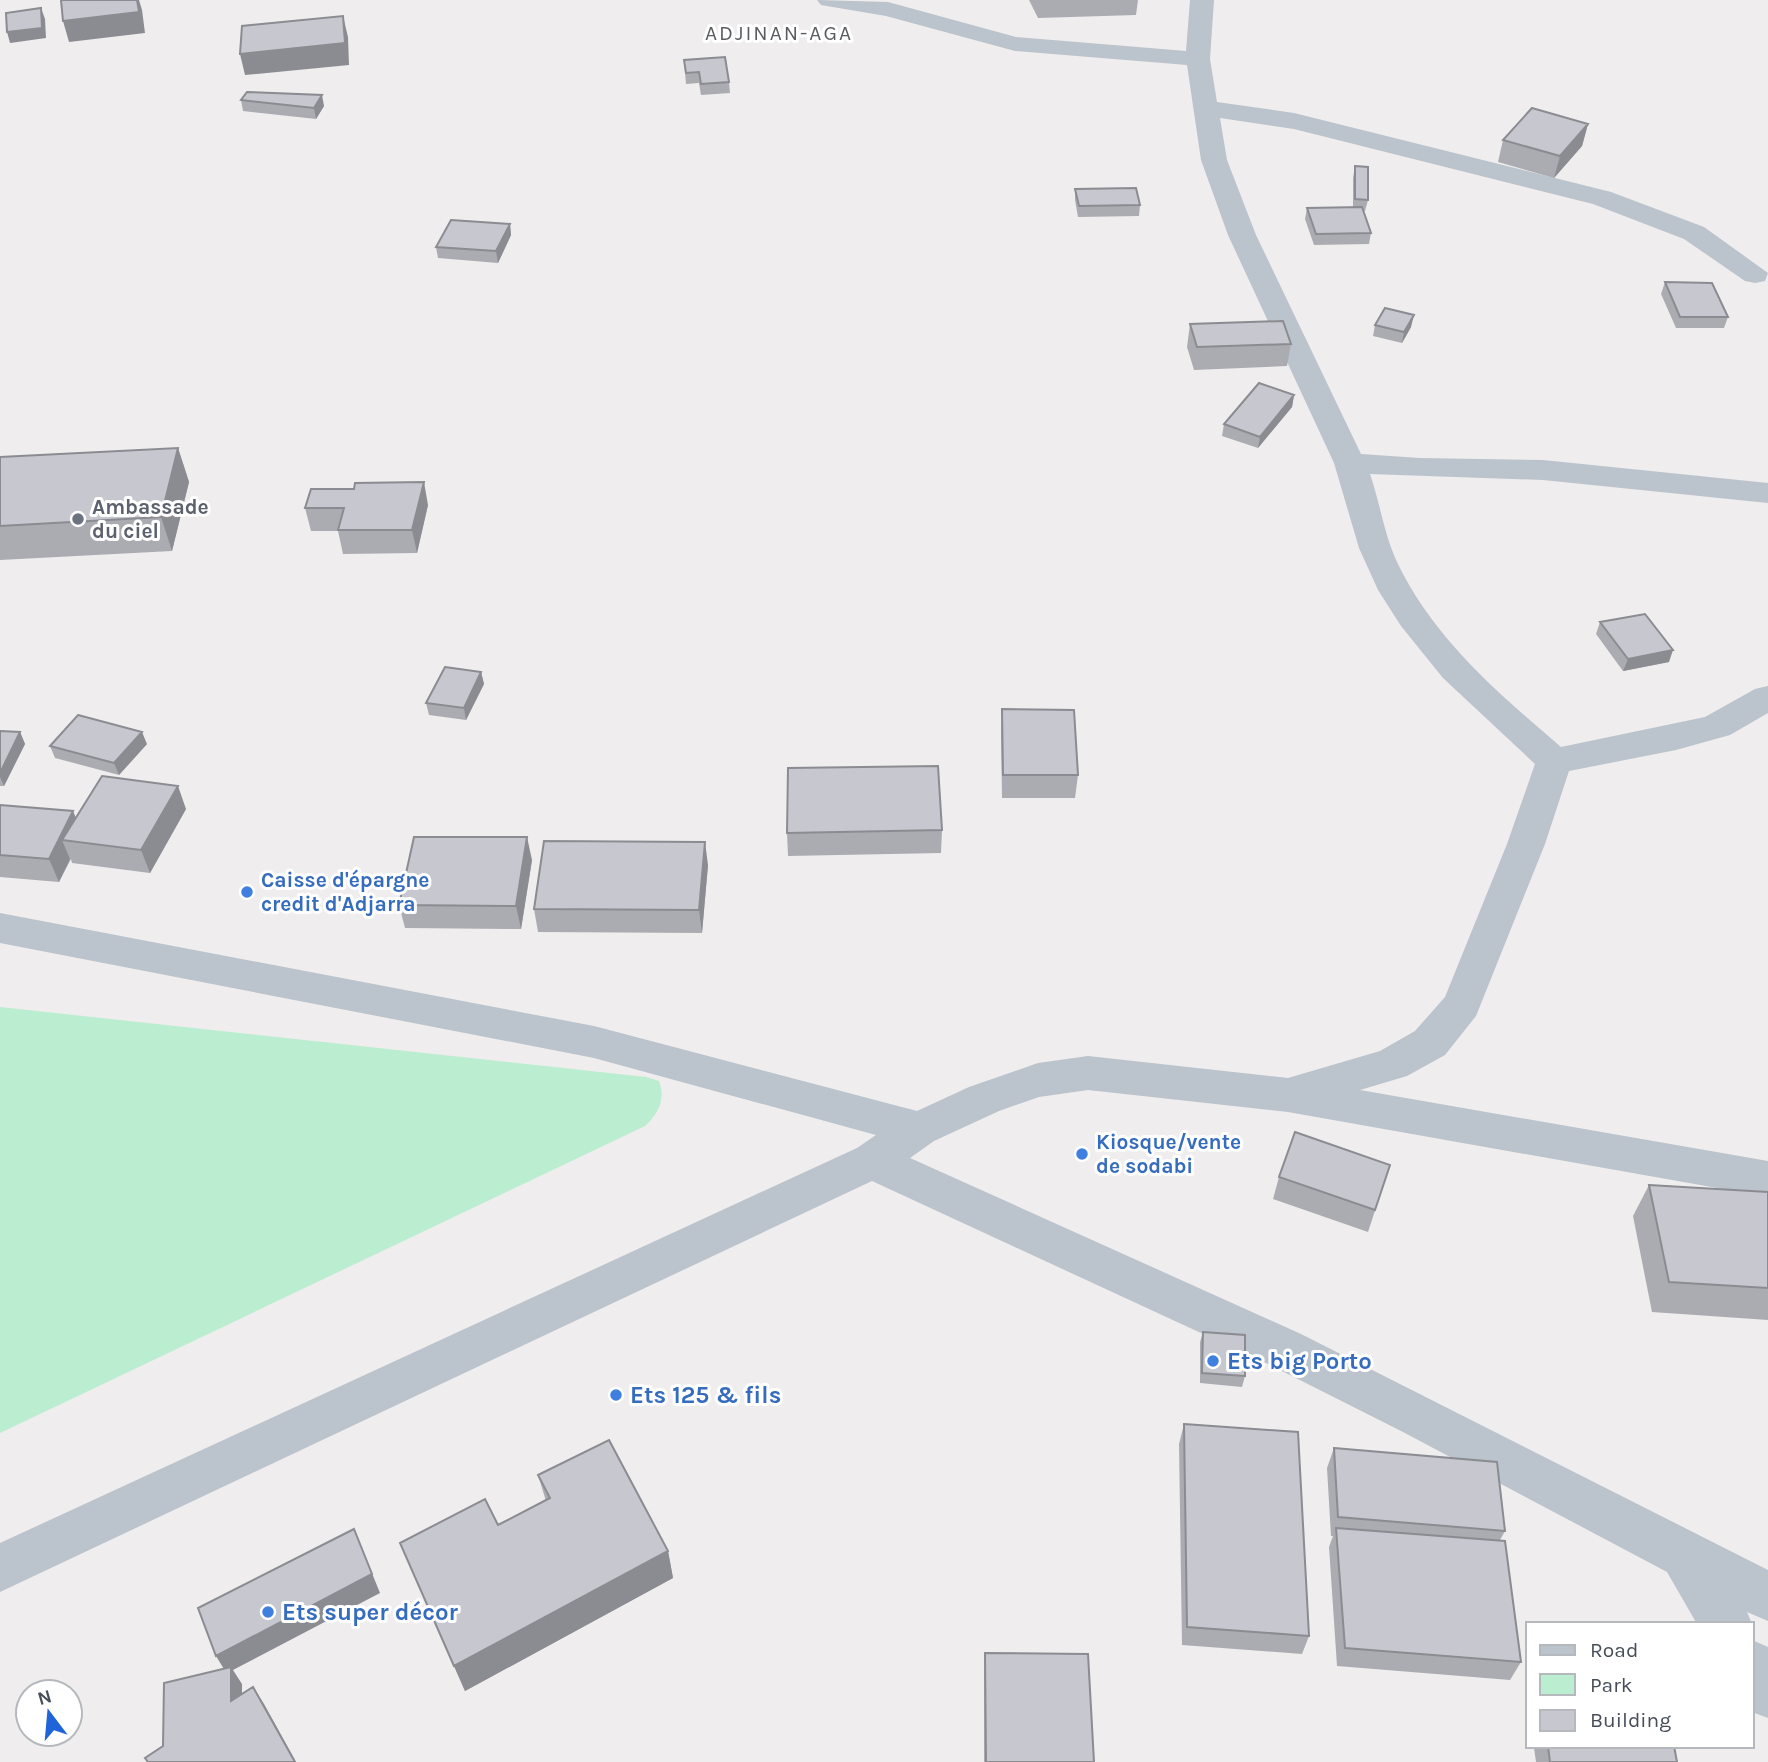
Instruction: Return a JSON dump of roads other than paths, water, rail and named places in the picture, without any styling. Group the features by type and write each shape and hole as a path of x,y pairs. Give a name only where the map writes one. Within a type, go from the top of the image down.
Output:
{"street":[{"path":"829,0 888,9 1015,44 1198,58"},
{"path":"1202,0 1198,58 1214,160 1242,235 1350,463 1380,559 1399,596 1460,675 1499,714 1555,761"},
{"path":"1205,108 1293,121 1602,198 1694,233 1755,275"},
{"path":"1350,463 1420,468 1543,470 1768,494"},
{"path":"1555,761 1717,726 1768,698"},
{"path":"1288,1095 1392,1064 1430,1043 1462,1005 1527,844 1555,761"},
{"path":"0,928 594,1042 919,1129"},
{"path":"0,1568 872,1161 919,1129 984,1099 1038,1080 1088,1073 1288,1095 1768,1179"},
{"path":"872,1161 1210,1311 1421,1416 1685,1556 1768,1596"},
{"path":"1685,1556 1725,1622"},
{"path":"1754,1669 1768,1692"}],"place":[{"name":"Ambassade du ciel","path":"78,519"},
{"name":"Caisse d'épargne credit d'Adjarra","path":"247,892"},
{"name":"Kiosque/vente de sodabi","path":"1082,1154"},
{"name":"Ets big Porto","path":"1213,1361"},
{"name":"Ets 125 & fils","path":"616,1395"},
{"name":"Ets super décor","path":"268,1612"}],"district":[{"name":"ADJINAN-AGA","path":"779,33"}]}
